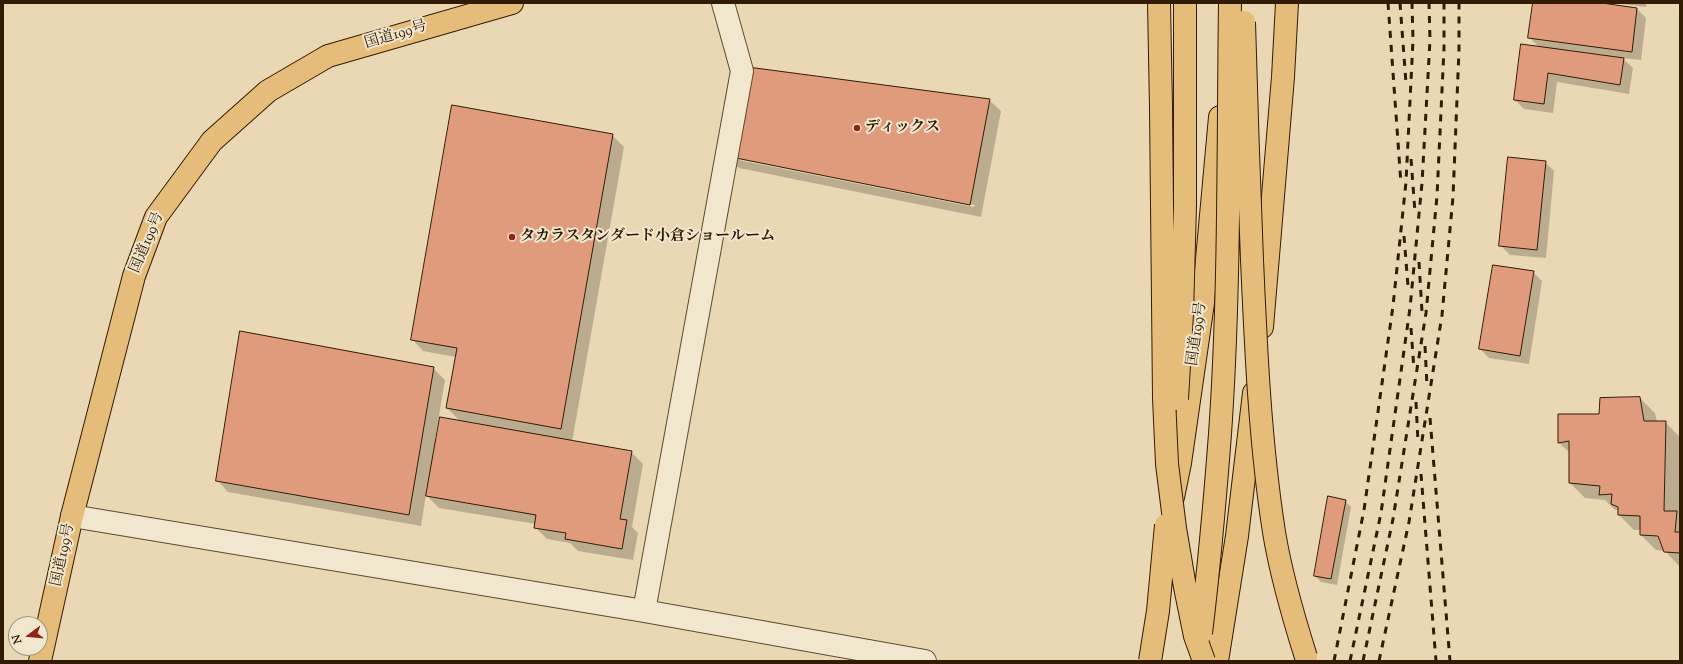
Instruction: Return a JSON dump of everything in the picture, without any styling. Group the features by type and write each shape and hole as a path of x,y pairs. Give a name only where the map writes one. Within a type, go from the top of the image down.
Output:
{"highway":[{"name":"国道199号","path":"40,661 72,516 134,274 156,217 212,141 268,91 328,56 430,25 512,3"},
{"path":"1159,3 1164,398 1167,464 1175,528 1185,587 1195,636 1204,661"},
{"path":"1150,661 1158,611 1175,430 1182,314 1185,206 1184,3"},
{"name":"国道199号","path":"1141,661 1180,464 1203,303 1220,118 1225,3"},
{"path":"1197,661 1211,547 1220,425 1225,307 1230,3"},
{"path":"1243,3 1255,319 1264,456 1274,533 1286,591 1308,661"},
{"path":"1217,661 1237,536 1263,315 1284,77 1287,3"}],"street":[{"path":"644,611 742,71 724,3"},
{"path":"72,516 644,611 926,661"}],"building":[{"path":"1533,3 1602,3 1637,8 1632,52 1528,38"},
{"path":"1521,44 1624,58 1620,85 1548,73 1544,104 1514,100"},
{"name":"ディックス","path":"740,66 990,99 970,205 726,156"},
{"name":"タカラスタンダード小倉ショールーム","path":"452,105 613,134 561,429 446,408 457,348 411,340"},
{"path":"1508,157 1546,161 1537,250 1499,246"},
{"path":"1493,265 1534,271 1520,356 1479,349"},
{"path":"240,331 434,367 409,515 216,481"},
{"path":"1640,397 1644,421 1666,421 1664,511 1677,511 1675,532 1680,532 1680,553 1664,552 1658,536 1640,535 1640,516 1618,515 1618,507 1611,504 1612,494 1599,495 1600,486 1569,483 1569,441 1558,443 1558,414 1599,414 1600,398"},
{"path":"440,417 632,451 620,519 627,520 622,549 565,539 566,533 534,528 536,515 426,496"},
{"path":"1328,496 1346,500 1331,579 1314,576"}],"railway":[{"path":"1388,3 1401,184"},
{"path":"1400,3 1406,83"},
{"path":"1334,661 1364,510 1393,306 1406,182 1413,40 1412,3"},
{"path":"1350,661 1381,513 1410,308 1422,183 1430,40 1429,3"},
{"path":"1363,661 1393,519 1426,313 1437,196 1444,48 1444,3"},
{"path":"1379,661 1409,522 1442,315 1453,197 1459,50 1459,3"},
{"path":"1411,159 1415,212"},
{"path":"1404,236 1408,286"},
{"path":"1419,262 1422,312"},
{"path":"1411,328 1414,370"},
{"path":"1425,346 1427,386"},
{"path":"1416,402 1418,442"},
{"path":"1430,418 1450,661"},
{"path":"1421,474 1436,661"}],"place":[{"name":"ディックス","path":"857,128"},
{"name":"タカラスタンダード小倉ショールーム","path":"512,237"}]}
